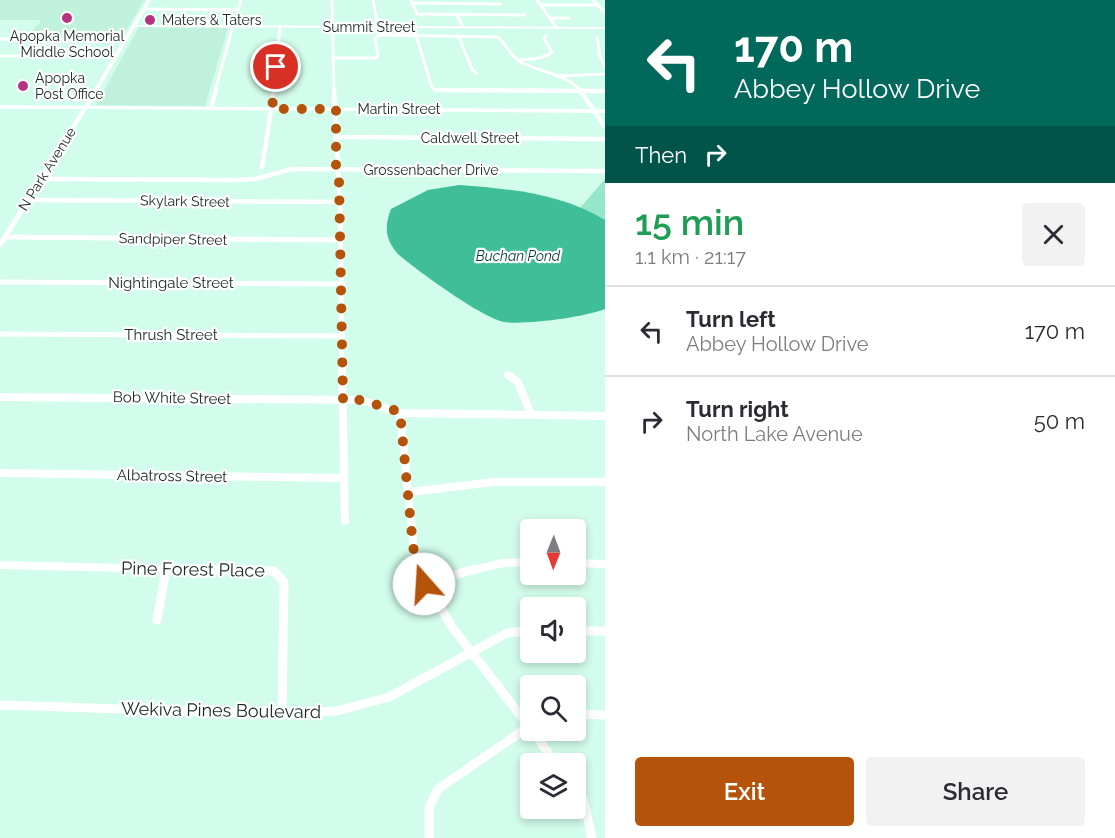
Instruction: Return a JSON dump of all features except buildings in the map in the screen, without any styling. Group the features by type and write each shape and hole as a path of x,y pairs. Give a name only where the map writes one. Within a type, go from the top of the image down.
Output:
{"street":[{"name":"N Park Avenue","path":"2,242 149,0"},
{"path":"143,9 238,10 242,0"},
{"path":"332,0 336,169 339,180 341,240 345,521"},
{"path":"373,0 378,27"},
{"path":"537,0 557,28"},
{"path":"593,0 605,13"},
{"path":"509,15 500,2 411,2 417,14 457,15 509,15 525,15"},
{"path":"541,5 598,5"},
{"path":"457,15 463,27"},
{"path":"550,18 569,18"},
{"name":"Summit Street","path":"134,26 605,28"},
{"path":"211,108 232,26"},
{"path":"262,168 272,109 280,26"},
{"path":"416,35 432,88 436,90 605,91"},
{"path":"333,58 376,58 376,36 498,36 511,56 533,69 567,80 581,91 605,127"},
{"path":"458,36 472,69 476,73"},
{"path":"518,60 544,58 550,55 552,52 544,39 546,36"},
{"path":"597,38 599,41 597,56 605,66"},
{"path":"0,39 126,40"},
{"path":"0,56 41,56"},
{"path":"558,76 605,74"},
{"name":"Martin Street","path":"0,107 605,111"},
{"name":"Caldwell Street","path":"335,137 605,139"},
{"name":"Grossenbacher Drive","path":"42,179 237,180 255,179 292,169 605,171"},
{"name":"Skylark Street","path":"29,200 340,202"},
{"name":"Sandpiper Street","path":"2,242 341,240"},
{"name":"Nightingale Street","path":"0,282 342,284"},
{"name":"Thrush Street","path":"0,334 343,336"},
{"path":"508,375 518,382 531,414"},
{"name":"Bob White Street","path":"0,397 343,400"},
{"path":"343,400 361,400 400,412 605,416"},
{"path":"400,412 415,561 424,584 441,611 520,713"},
{"name":"Albatross Street","path":"0,473 344,478"},
{"path":"409,492 495,482 605,482"},
{"path":"424,584 475,568 520,562"},
{"path":"586,563 605,564"},
{"name":"Pine Forest Place","path":"0,565 274,571 280,574 284,582 282,714"},
{"path":"157,621 166,568"},
{"name":"Wekiva Pines Boulevard","path":"0,705 282,714 337,711 389,697 471,651 507,633 520,631"},
{"path":"586,631 605,631"},
{"path":"586,714 605,715"},
{"path":"429,838 427,815 432,794 520,734"},
{"path":"586,811 592,838"}],"shaded area":[{"name":"Apopka Memorial Middle School","path":"0,0 144,0 122,38 27,37 42,20 0,20"},
{"path":"139,27 228,28 205,106 96,105"},
{"path":"605,179 605,235 568,222"}],"water":[{"name":"Buchan Pond","path":"459,185 497,188 552,198 605,220 605,309 555,320 504,322 466,303 399,255 388,239 387,222 391,209 428,190"}],"place":[{"name":"Apopka Memorial Middle School","path":"67,18"},
{"name":"Maters & Taters","path":"150,20"},
{"name":"Apopka Post Office","path":"23,86"}],"route":[{"path":"276,67 272,109 336,109 343,400 361,400 400,412 415,561 424,584"}]}
